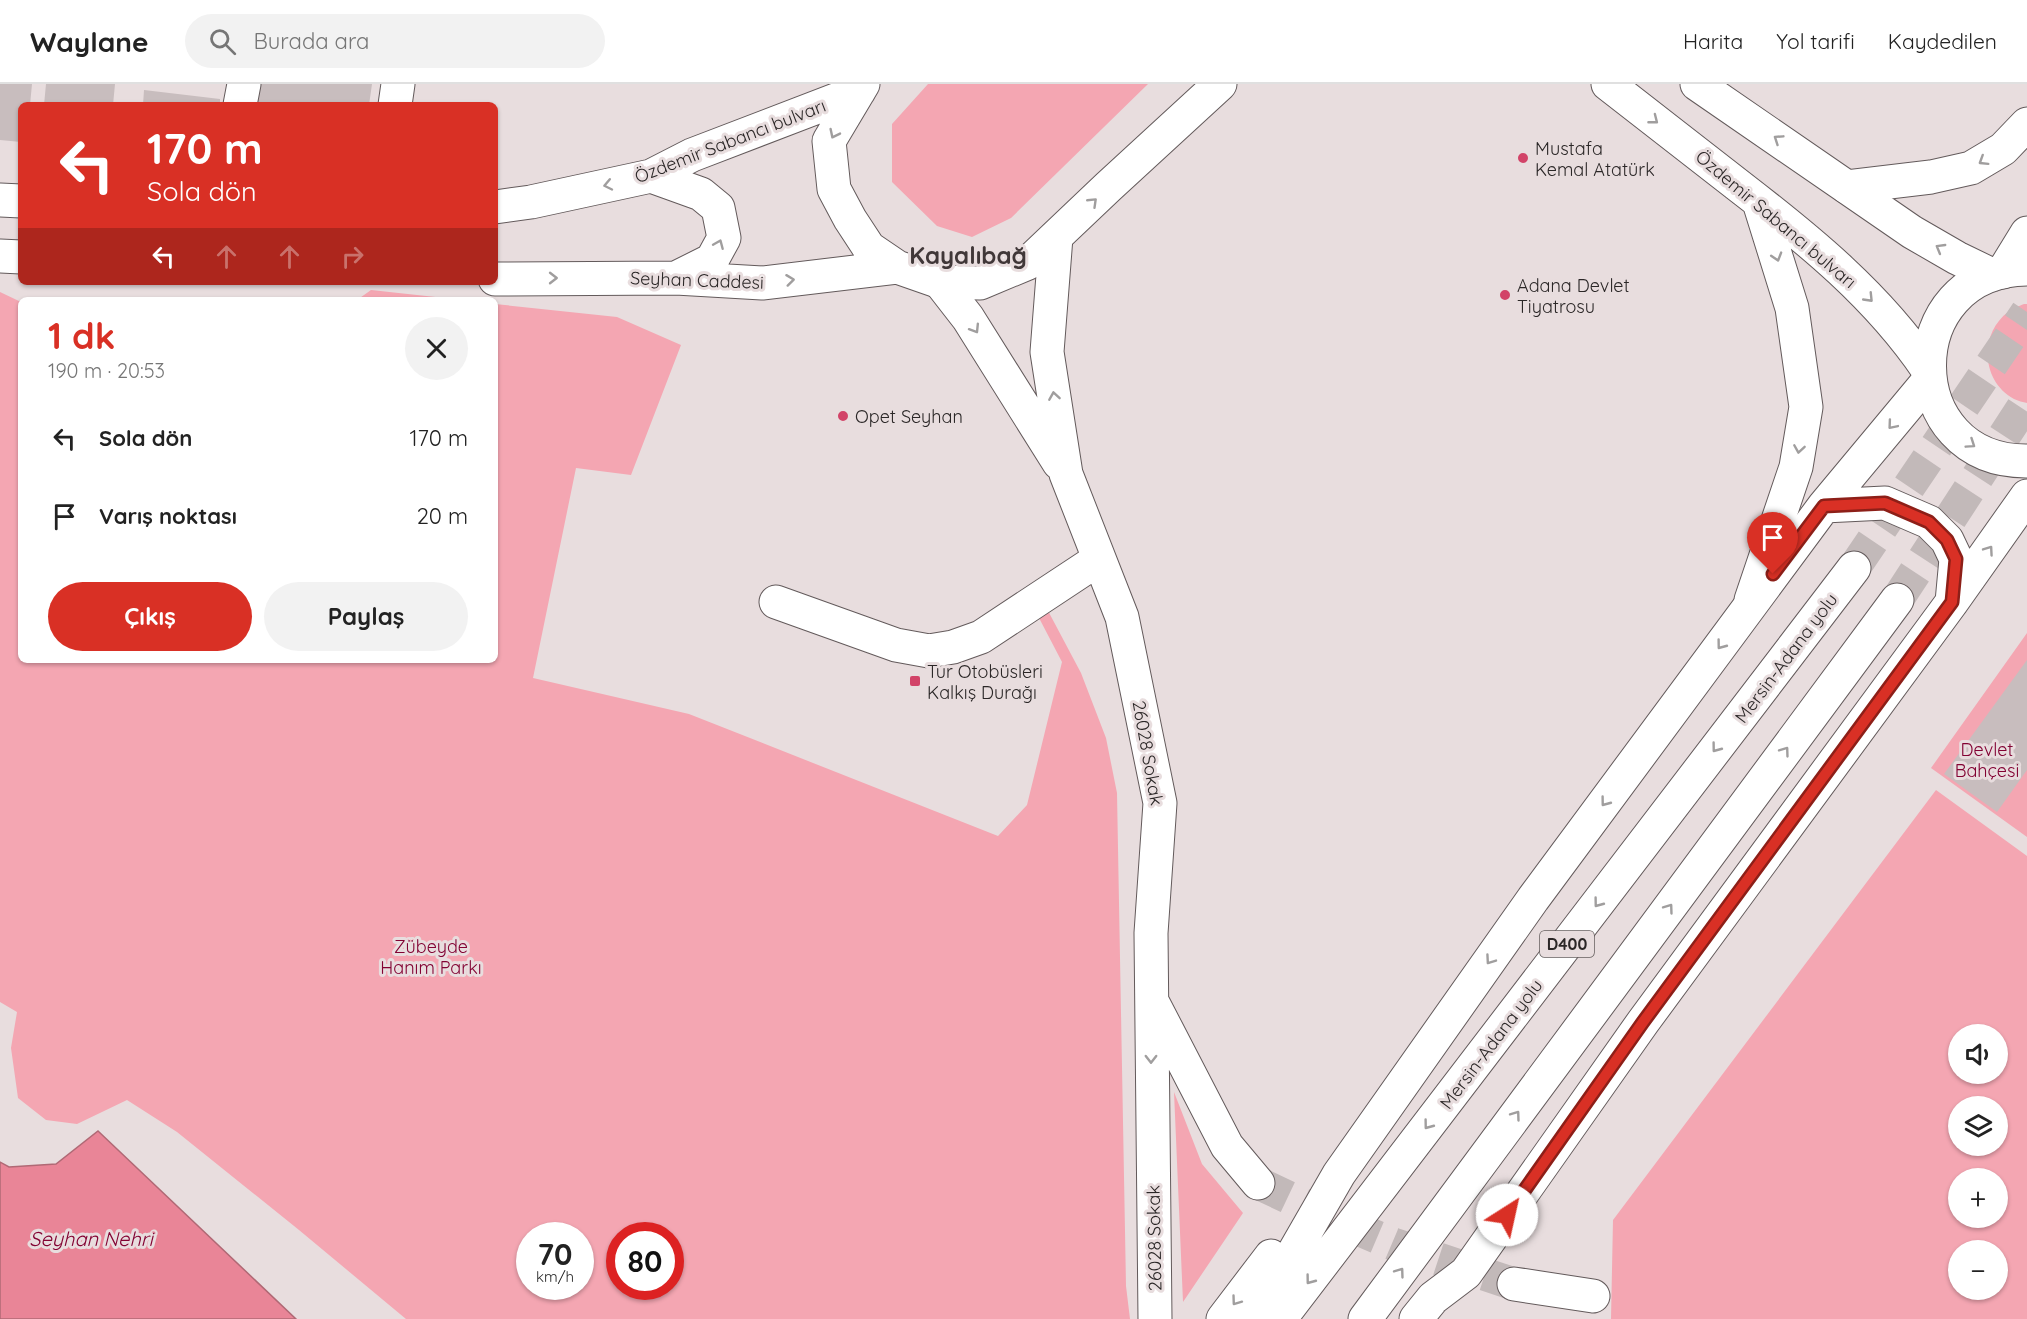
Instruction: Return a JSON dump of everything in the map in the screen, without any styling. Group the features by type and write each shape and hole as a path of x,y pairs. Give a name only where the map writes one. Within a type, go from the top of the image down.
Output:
{"main road":[{"path":"241,102 244,84"},
{"path":"395,102 398,84"},
{"path":"860,86 829,141 834,189 850,219 869,248 897,267 940,282 980,283 1028,263 1220,84"},
{"name":"Özdemir Sabancı bulvarı","path":"1608,84 1802,235 1866,294 1907,339 1929,375"},
{"path":"1697,84 1912,232 1957,258 2007,272"},
{"name":"Özdemir Sabancı bulvarı","path":"498,207 531,202 651,176 692,155 860,86"},
{"path":"1847,187 1931,177 1971,168 2003,148 2027,124"},
{"path":"651,176 701,194 718,208 724,238 712,260 676,278"},
{"path":"0,200 18,201"},
{"path":"1748,608 1796,467 1806,407 1792,308 1759,202"},
{"path":"2027,233 2007,272 1974,284 1958,296 1944,312 1935,330 1930,350 1929,375 1935,400 1945,419 1958,435 1975,448 1994,457 2027,461"},
{"name":"26028 Sokak","path":"1056,237 1047,352 1066,474 1122,617 1160,802 1151,933 1151,1109 1155,1319"},
{"path":"0,256 18,257"},
{"name":"Seyhan Caddesi","path":"498,279 676,278 762,283 897,267"},
{"path":"940,282 968,318 1066,474"},
{"path":"1223,1319 1253,1278 1339,1174 1533,898 1824,506 1929,375"},
{"path":"1442,1319 1466,1273 1643,1022 1952,602 2027,496"},
{"path":"1824,506 1885,503 1929,522 1947,540 1956,559 1952,602"},
{"path":"776,602 896,645 929,651 953,647 981,637 1099,559"},
{"name":"Mersin-Adana yolu","path":"1280,1319 1854,568"},
{"path":"1365,1319 1897,600"},
{"path":"1152,1000 1227,1146 1258,1183"},
{"path":"1251,1319 1271,1292 1339,1174"},
{"path":"1416,1319 1433,1298 1466,1273"},
{"path":"1514,1284 1593,1296"}],"green space":[{"path":"928,84 1148,84 1011,218 972,237 937,226 892,182 892,124"},
{"path":"371,290 435,297 361,297"},
{"name":"Zübeyde Hanım Parkı","path":"0,292 18,301 18,663 498,663 498,304 617,317 681,345 631,475 576,468 533,678 689,714 998,836 1027,805 1062,662 1038,616 1046,607 1081,673 1106,738 1117,793 1126,1286 1130,1319 406,1319 177,1132 127,1100 77,1124 46,1120 18,1098 11,1048 17,1012 0,1002"},
{"path":"2027,304 2027,403 2014,399 2003,391 1995,381 1988,357 1988,344 1999,321 2010,311"},
{"name":"Devlet Bahçesi","path":"2027,633 2027,837 1931,768"},
{"path":"1936,790 2027,856 2027,1319 1611,1319 1613,1220"},
{"path":"1174,1092 1202,1164 1243,1213 1183,1302"}],"water":[{"name":"Seyhan Nehri","path":"98,1131 296,1319 0,1319 0,1162 9,1167 56,1164"}],"building":[{"path":"0,84 32,84 30,102 18,102 18,142 0,140"},
{"path":"46,84 115,84 113,102 44,102"},
{"path":"256,84 372,84 369,102 253,102"},
{"path":"144,90 220,99 220,102 143,102"},
{"name":"Devlet Bahçesi","path":"2027,660 2027,770 1997,812 1944,774"}],"tunnel":[{"path":"1854,568 2027,312"},
{"path":"1897,600 2027,401"},
{"path":"1258,1183 1393,1244 1514,1284"}],"place":[{"name":"Mustafa Kemal Atatürk","path":"1523,158"},
{"name":"Adana Devlet Tiyatrosu","path":"1505,295"},
{"name":"Opet Seyhan","path":"843,416"},
{"name":"Tur Otobüsleri Kalkış Durağı","path":"915,681"}],"district":[{"name":"Kayalıbağ","path":"968,255"}],"route":[{"path":"1507,1215 1643,1022 1952,602 1956,559 1947,540 1929,522 1885,503 1824,506 1773,574"}]}
